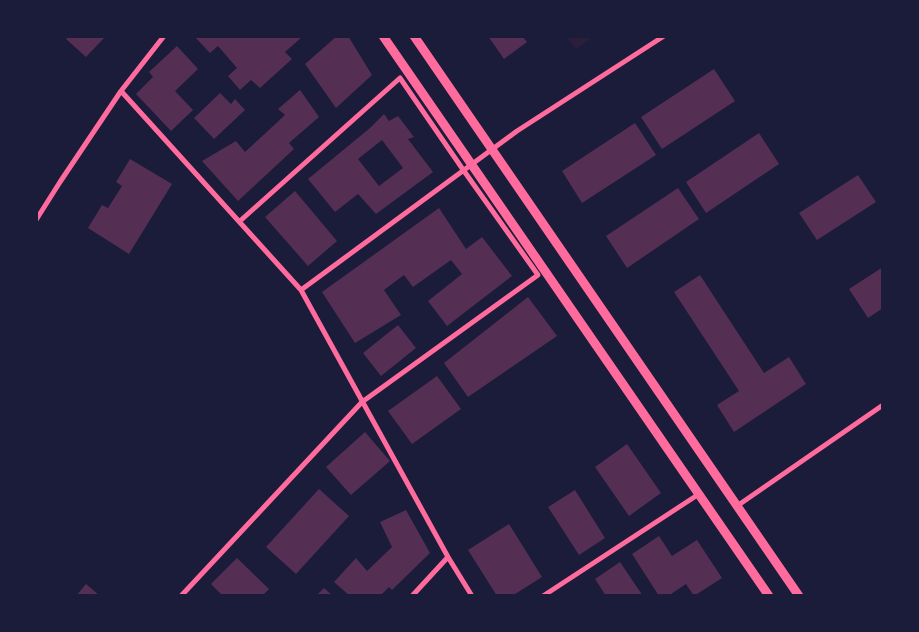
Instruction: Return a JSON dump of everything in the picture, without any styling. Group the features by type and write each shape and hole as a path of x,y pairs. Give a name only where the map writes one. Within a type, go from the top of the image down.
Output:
{"street":[{"path":"383,36 769,596"},
{"path":"414,36 799,596"},
{"path":"301,290 517,131 664,36"},
{"path":"36,220 121,91 162,37"},
{"path":"181,596 362,402 538,275 400,78 240,221"},
{"path":"121,91 301,290 448,557 472,596"},
{"path":"737,506 883,405"},
{"path":"543,596 699,494"},
{"path":"412,596 448,557"}],"shaded area":[{"path":"566,36 595,36 576,49"}],"building":[{"path":"69,36 106,36 86,57 66,39"},
{"path":"194,36 303,36 285,52 292,59 260,88 251,80 240,90 228,76 237,68 218,46 210,53"},
{"path":"337,36 348,36 372,75 336,108 305,64"},
{"path":"488,36 522,36 527,42 504,59"},
{"path":"177,46 198,69 175,91 193,110 171,131 136,94 153,77 149,72"},
{"path":"714,69 735,101 662,149 641,117"},
{"path":"300,90 319,117 289,143 294,149 238,201 202,161 236,141 245,152 285,115 278,109"},
{"path":"220,93 231,104 235,99 245,110 214,139 194,118"},
{"path":"384,114 389,121 398,116 414,137 408,139 433,172 376,214 358,194 335,212 308,179 370,128","holes":["382,140 403,168 379,186 358,159"]},
{"path":"635,123 656,155 582,203 562,171"},
{"path":"759,133 779,164 706,213 686,182"},
{"path":"130,159 172,184 129,254 88,228 102,205 108,208 122,186 116,182"},
{"path":"858,175 876,202 817,240 799,213"},
{"path":"678,188 699,219 627,268 606,236"},
{"path":"295,191 337,241 308,266 265,217"},
{"path":"439,208 466,249 482,237 512,276 447,326 428,301 462,274 451,260 413,287 404,275 384,290 401,315 355,343 322,292"},
{"path":"883,267 883,308 868,318 849,289"},
{"path":"700,275 764,373 789,357 806,384 734,432 717,405 739,391 674,292"},
{"path":"528,297 557,336 468,397 444,363"},
{"path":"398,325 416,348 381,376 363,353"},
{"path":"437,376 461,409 412,444 388,411"},
{"path":"365,432 390,461 351,495 326,467"},
{"path":"627,444 661,493 629,516 595,467"},
{"path":"319,489 349,516 296,574 266,547"},
{"path":"575,490 605,538 579,555 548,507"},
{"path":"406,510 430,553 392,590 389,587 380,596 350,596 334,582 356,558 367,571 392,547 380,522"},
{"path":"509,524 542,577 512,596 497,596 468,550"},
{"path":"659,536 672,556 697,540 722,578 694,596 686,584 668,596 659,596 632,554"},
{"path":"237,558 269,589 262,596 223,596 211,584"},
{"path":"620,562 643,596 606,596 595,579"},
{"path":"86,584 100,596 76,596"},
{"path":"324,588 333,596 316,596"}]}
